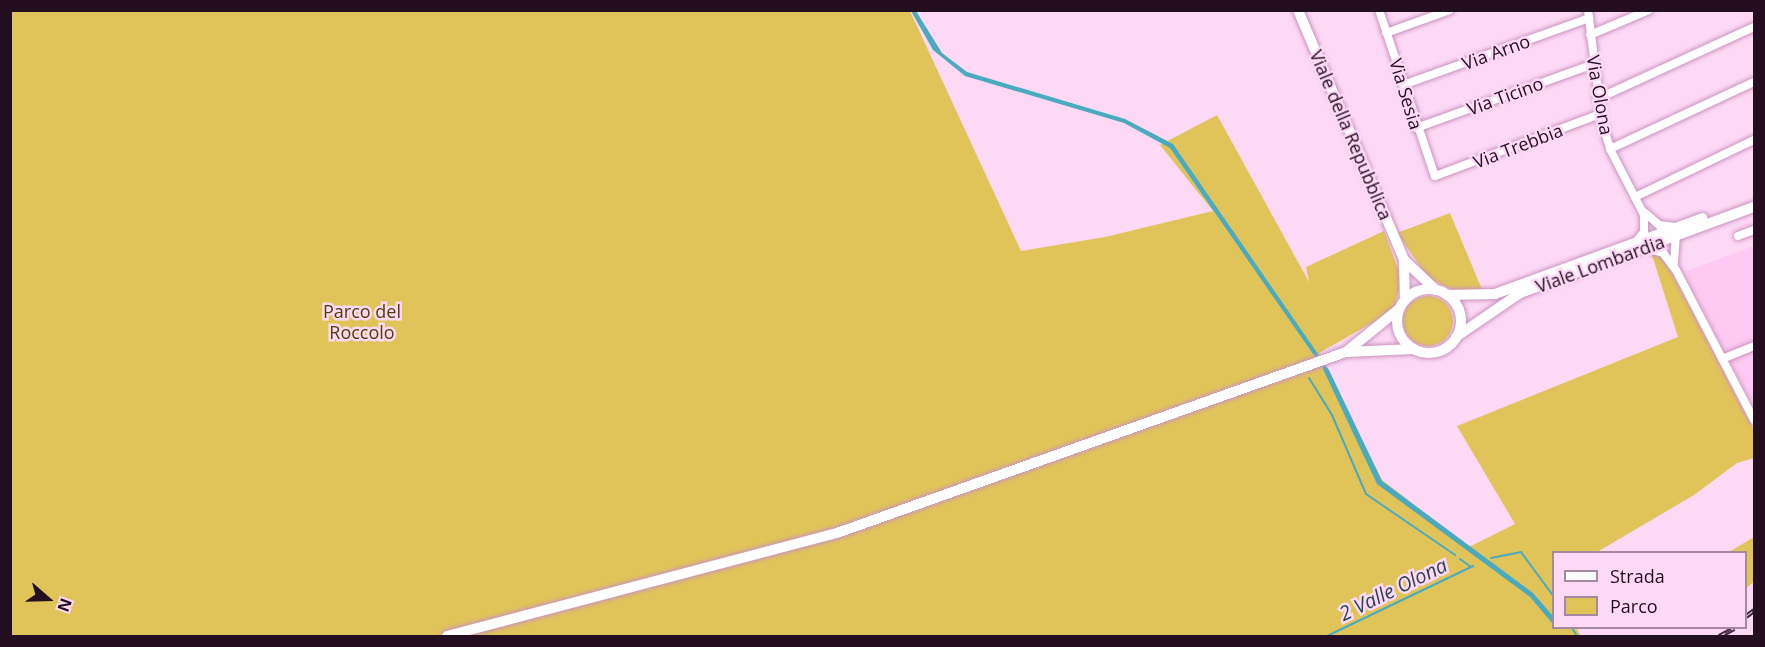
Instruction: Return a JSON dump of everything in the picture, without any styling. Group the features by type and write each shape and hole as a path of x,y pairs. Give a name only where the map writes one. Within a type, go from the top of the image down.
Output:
{"main road":[{"name":"Viale della Repubblica","path":"1298,10 1404,260"},
{"name":"Viale Lombardia","path":"1678,232 1755,200"},
{"name":"Viale Lombardia","path":"1446,295 1495,294 1755,207"},
{"name":"Viale Lombardia","path":"1456,337 1520,293 1638,246"},
{"path":"447,636 837,533 1346,352 1414,349 1438,351 1456,337 1460,314 1446,295 1436,290 1404,260"},
{"path":"1404,260 1399,332 1414,349"},
{"path":"1346,352 1419,291 1436,290"}],"street":[{"name":"Via Sesia","path":"1379,10 1416,128 1435,176"},
{"path":"1386,33 1450,10"},
{"path":"1590,35 1649,10"},
{"name":"Via Olona","path":"1589,14 1600,114 1610,149 1641,209 1644,232 1638,246"},
{"name":"Via Arno","path":"1403,85 1589,14"},
{"path":"1597,99 1755,27"},
{"name":"Via Ticino","path":"1416,128 1593,64"},
{"path":"1610,149 1755,81"},
{"name":"Via Trebbia","path":"1435,176 1600,114"},
{"path":"1635,197 1755,140"},
{"name":"Via Olona","path":"1641,209 1659,225 1678,232"},
{"path":"1738,236 1755,230"},
{"path":"1676,270 1672,251 1678,232"},
{"path":"1638,246 1664,253 1676,270 1755,420"},
{"path":"1722,359 1755,346"}],"shaded area":[{"path":"1754,246 1754,407 1684,272"}],"green space":[{"name":"Parco del Roccolo","path":"10,11 910,11 1021,251 1105,237 1213,211 1160,145 1217,115 1309,282 1306,267 1384,231 1402,280 1393,311 1319,353 1382,480 1469,547 1515,524 1457,426 1678,337 1652,255 1661,255 1670,269 1754,430 1754,458 1737,463 1694,495 1599,551 1552,551 1552,629 1577,629 1581,636 11,636"},
{"path":"1450,213 1483,292 1456,291 1428,278 1397,233"},
{"path":"1428,296 1437,298 1448,307 1453,321 1451,330 1442,341 1428,346 1419,344 1408,335 1403,321 1405,312 1414,301"},
{"path":"1754,537 1754,582 1747,587 1747,551 1731,551"}],"water":[{"path":"911,11 916,11 942,53 967,72 1125,119 1173,144 1329,370 1382,481 1533,593 1552,615 1552,623 1530,597 1377,484 1322,367 1170,148 1124,123 965,76 933,50"}],"waterway":[{"name":"2 Valle Olona","path":"1309,378 1332,415 1366,494 1455,555"},
{"name":"2 Valle Olona","path":"1491,558 1521,552 1552,594"},
{"name":"2 Valle Olona","path":"1460,559 1471,567"},
{"name":"2 Valle Olona","path":"1327,636 1473,566"},
{"name":"2 Valle Olona","path":"1573,629 1577,636"}],"railway":[{"path":"1747,615 1754,610"},
{"path":"1719,636 1732,629"}]}
